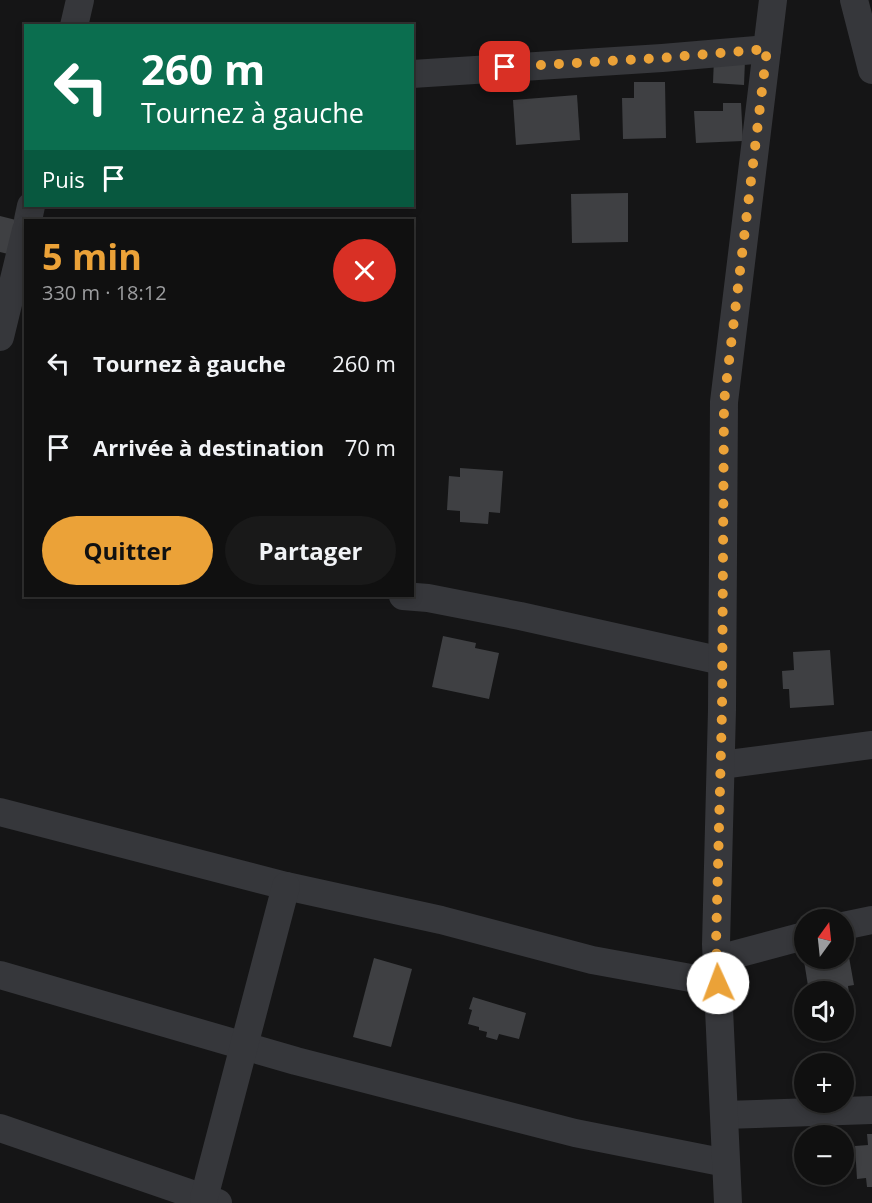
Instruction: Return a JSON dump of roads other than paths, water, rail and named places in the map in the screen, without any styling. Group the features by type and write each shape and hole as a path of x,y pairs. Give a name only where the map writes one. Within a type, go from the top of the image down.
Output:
{"street":[{"path":"74,24 80,0"},
{"path":"728,1203 716,944 721,765 724,402 773,0"},
{"path":"854,0 872,70"},
{"path":"414,74 767,49"},
{"path":"0,337 24,238"},
{"path":"414,597 508,614 722,661"},
{"path":"721,765 872,745"},
{"path":"0,812 286,886 441,920 592,960 718,971 794,940"},
{"path":"0,1128 211,1201 244,1045 286,886"},
{"path":"854,924 872,920"},
{"path":"0,975 296,1061 575,1133 726,1163"},
{"path":"724,1115 872,1110"}]}
